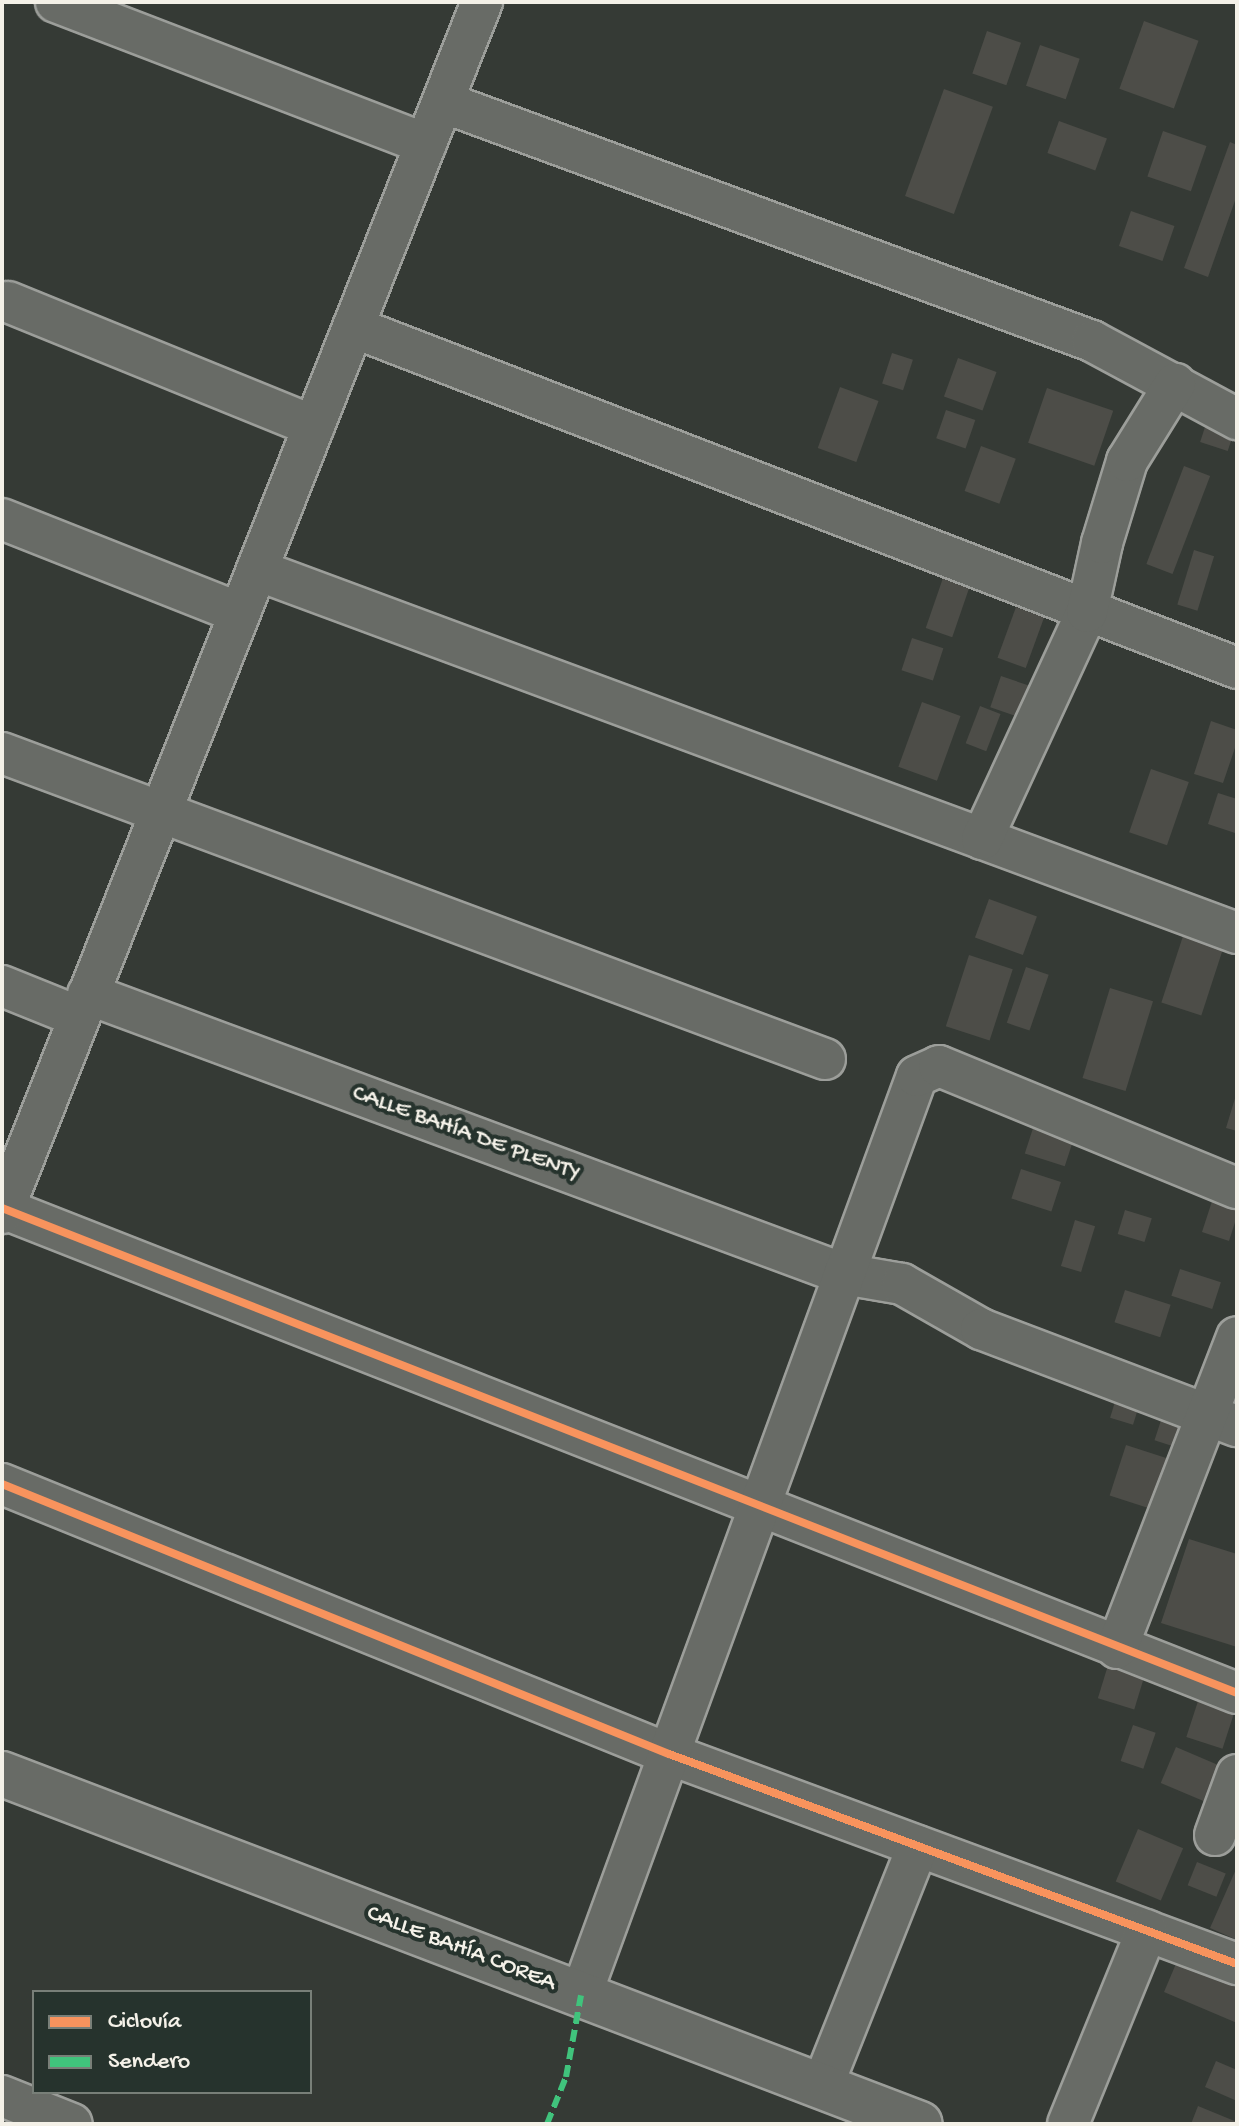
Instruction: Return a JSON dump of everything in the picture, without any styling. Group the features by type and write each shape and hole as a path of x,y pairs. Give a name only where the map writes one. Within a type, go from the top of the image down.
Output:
{"main road":[{"name":"CALLE BAHÍA COREA","path":"2,1774 920,2124"}],"street":[{"path":"56,2 426,144"},
{"path":"482,2 3,1210 1237,1693"},
{"path":"443,102 1092,341 1237,419"},
{"path":"8,302 314,426"},
{"path":"353,327 1237,668"},
{"path":"982,839 1087,612 1102,543 1127,461 1175,384"},
{"path":"2,519 239,613"},
{"path":"257,570 1237,933"},
{"path":"2,753 825,1059"},
{"name":"CALLE BAHÍA DE PLENTY","path":"2,986 84,1006 844,1274 902,1284 981,1329 1223,1421"},
{"path":"581,1995 917,1076 939,1066 1237,1188"},
{"path":"1117,1648 1223,1421 1237,1337"},
{"path":"2,1484 669,1754 1237,1964"},
{"path":"1215,1835 1237,1775"},
{"path":"822,2087 918,1846"},
{"path":"1068,2124 1147,1930"},
{"path":"2,2096 72,2124"}],"building":[{"path":"1144,21 1199,41 1174,108 1119,89"},
{"path":"987,31 1021,43 1006,85 972,74"},
{"path":"1040,45 1080,59 1066,99 1026,86"},
{"path":"944,89 993,107 954,214 905,196"},
{"path":"1059,121 1107,138 1095,170 1047,153"},
{"path":"1163,131 1206,146 1191,191 1147,176"},
{"path":"1230,142 1237,145 1237,195 1208,277 1184,268"},
{"path":"1131,211 1174,226 1162,261 1119,246"},
{"path":"892,353 913,360 903,390 882,383"},
{"path":"958,358 997,372 983,411 944,397"},
{"path":"840,387 879,401 856,462 818,448"},
{"path":"1047,388 1113,411 1094,466 1028,443"},
{"path":"946,410 975,420 966,448 936,438"},
{"path":"1206,424 1234,433 1228,451 1200,442"},
{"path":"981,446 1016,459 999,504 965,491"},
{"path":"1184,466 1210,476 1173,574 1146,564"},
{"path":"1194,550 1214,556 1197,611 1177,605"},
{"path":"943,578 969,587 952,637 926,628"},
{"path":"1016,607 1044,617 1026,668 998,658"},
{"path":"912,638 943,648 933,681 901,670"},
{"path":"1001,676 1033,687 1022,718 990,707"},
{"path":"922,702 961,716 937,781 898,767"},
{"path":"980,706 1001,714 986,751 966,743"},
{"path":"1211,721 1237,730 1237,742 1223,783 1194,774"},
{"path":"1151,769 1189,782 1167,845 1129,832"},
{"path":"1218,793 1237,799 1235,833 1208,824"},
{"path":"989,899 1037,916 1023,955 975,938"},
{"path":"1183,936 1223,949 1201,1016 1161,1003"},
{"path":"969,955 1013,969 990,1041 946,1026"},
{"path":"1026,967 1049,975 1029,1031 1007,1023"},
{"path":"1110,988 1153,1001 1126,1091 1083,1078"},
{"path":"1237,1095 1237,1131 1226,1128"},
{"path":"1035,1122 1075,1135 1065,1166 1025,1153"},
{"path":"1021,1169 1061,1182 1051,1211 1011,1198"},
{"path":"1215,1192 1237,1199 1237,1216 1229,1241 1202,1232"},
{"path":"1125,1210 1152,1218 1144,1242 1118,1234"},
{"path":"1075,1220 1095,1226 1081,1272 1061,1266"},
{"path":"1180,1269 1221,1282 1212,1309 1171,1296"},
{"path":"1125,1290 1171,1305 1160,1337 1114,1322"},
{"path":"1118,1392 1141,1399 1133,1425 1110,1418"},
{"path":"1165,1408 1190,1416 1179,1448 1154,1440"},
{"path":"1126,1445 1175,1461 1159,1511 1110,1495"},
{"path":"1189,1539 1237,1554 1237,1647 1161,1623"},
{"path":"1109,1662 1145,1673 1134,1709 1098,1698"},
{"path":"1199,1698 1235,1710 1222,1749 1186,1737"},
{"path":"1133,1725 1156,1733 1143,1769 1121,1761"},
{"path":"1176,1747 1228,1769 1212,1805 1161,1783"},
{"path":"1138,1829 1183,1848 1161,1901 1116,1881"},
{"path":"1197,1862 1226,1874 1216,1897 1188,1885"},
{"path":"1237,1867 1237,1940 1210,1928"},
{"path":"1178,1959 1237,1985 1237,2023 1164,1992"},
{"path":"1216,2061 1237,2070 1237,2101 1205,2087"},
{"path":"1198,2106 1237,2122 1237,2124 1191,2124"}],"marked path":[{"path":"547,2124 566,2077 581,1995"}],"cycle path":[{"path":"2,1208 1237,1693"},
{"path":"2,1484 669,1754 1237,1964"}]}
